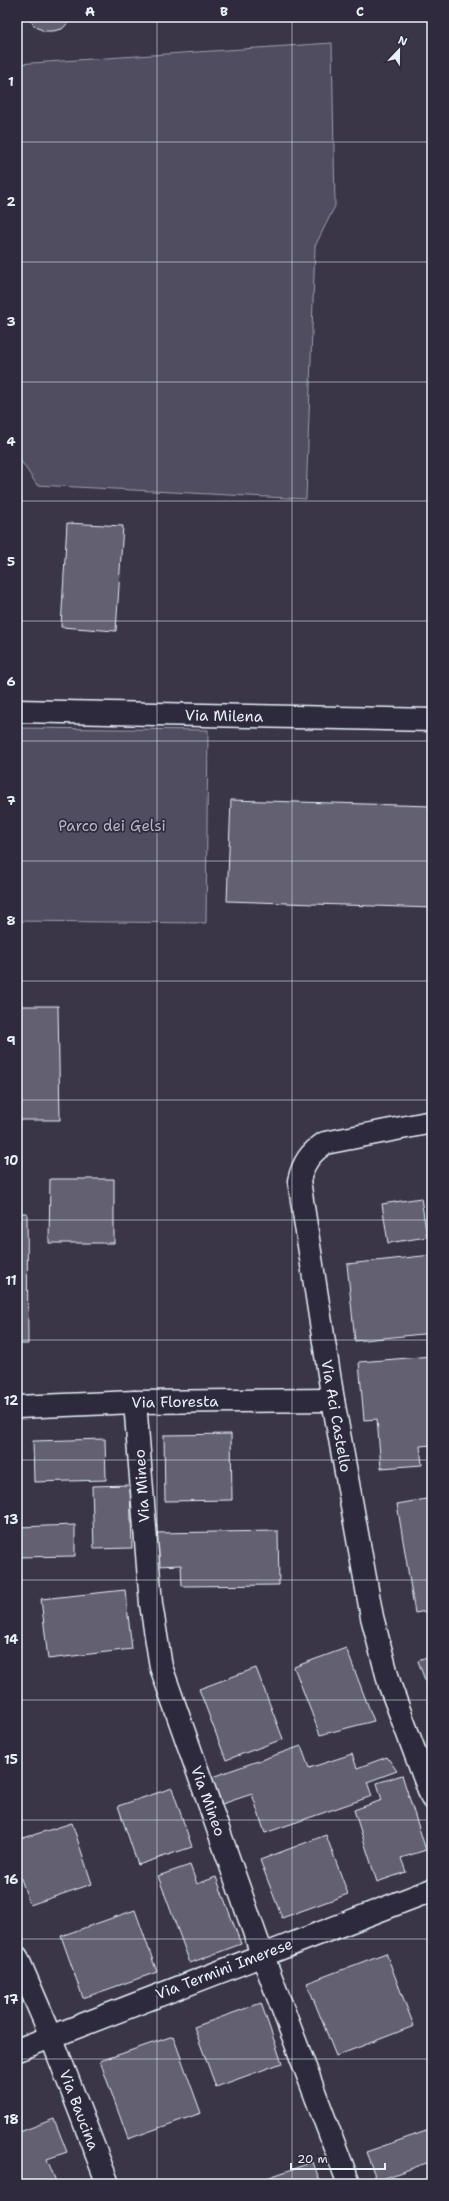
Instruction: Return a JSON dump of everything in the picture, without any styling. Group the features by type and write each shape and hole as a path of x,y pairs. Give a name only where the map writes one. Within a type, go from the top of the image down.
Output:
{"street":[{"name":"Via Milena","path":"17,711 432,720"},
{"name":"Via Aci Castello","path":"432,1122 334,1139 314,1150 301,1169 300,1190 333,1400 372,1617 382,1662 432,1798"},
{"name":"Via Floresta","path":"17,1406 135,1402 333,1400"},
{"name":"Via Mineo","path":"135,1402 151,1604 157,1648 170,1696 262,1954 349,2184"},
{"name":"Via Termini Imerese","path":"17,2050 262,1954 432,1890"},
{"name":"Via Baucina","path":"17,1957 51,2036 108,2184"}],"green space":[{"path":"332,43 335,206 315,246 306,499 37,485 17,455 17,64"},
{"name":"Parco dei Gelsi","path":"17,728 208,730 206,923 17,921"}],"building":[{"path":"26,17 74,17 62,29 44,31 36,27"},
{"path":"67,523 123,526 116,631 61,627"},
{"path":"231,800 432,806 432,908 227,901"},
{"path":"17,1006 58,1006 60,1120 17,1120"},
{"path":"50,1179 114,1179 114,1243 49,1243"},
{"path":"421,1198 427,1237 388,1243 382,1204"},
{"path":"17,1213 27,1213 28,1344 17,1344"},
{"path":"432,1255 432,1333 355,1341 347,1264"},
{"path":"432,1356 432,1445 420,1446 422,1465 381,1468 377,1419 364,1420 359,1362"},
{"path":"231,1434 232,1500 165,1501 164,1435"},
{"path":"105,1439 106,1480 34,1482 33,1441"},
{"path":"130,1485 132,1548 94,1549 92,1486"},
{"path":"432,1498 432,1610 415,1613 397,1504"},
{"path":"75,1525 75,1556 17,1557 17,1527"},
{"path":"278,1531 279,1585 182,1586 181,1565 157,1566 156,1533"},
{"path":"125,1590 132,1649 48,1659 41,1599"},
{"path":"346,1648 374,1721 320,1735 294,1667"},
{"path":"432,1656 432,1699 418,1661"},
{"path":"256,1668 283,1739 226,1760 199,1689"},
{"path":"301,1746 309,1768 352,1754 357,1768 387,1757 397,1771 367,1782 372,1796 265,1833 252,1794 222,1804 212,1777"},
{"path":"402,1775 426,1850 401,1858 406,1872 377,1882 354,1810 382,1800 377,1783"},
{"path":"172,1788 192,1847 138,1865 118,1806"},
{"path":"72,1823 92,1884 30,1905 17,1867 17,1840"},
{"path":"326,1835 348,1894 282,1918 260,1860"},
{"path":"190,1865 197,1884 216,1877 241,1944 190,1963 158,1876"},
{"path":"135,1910 157,1972 83,1998 61,1936"},
{"path":"386,1953 414,2026 336,2056 307,1983"},
{"path":"261,2003 282,2063 216,2087 194,2027"},
{"path":"432,2018 432,2033 428,2020"},
{"path":"173,2036 201,2113 128,2139 100,2061"},
{"path":"54,2119 67,2152 47,2159 57,2184 17,2184 17,2133"},
{"path":"432,2129 432,2161 377,2181 366,2152"},
{"path":"313,2162 321,2184 262,2184 261,2180"}]}
